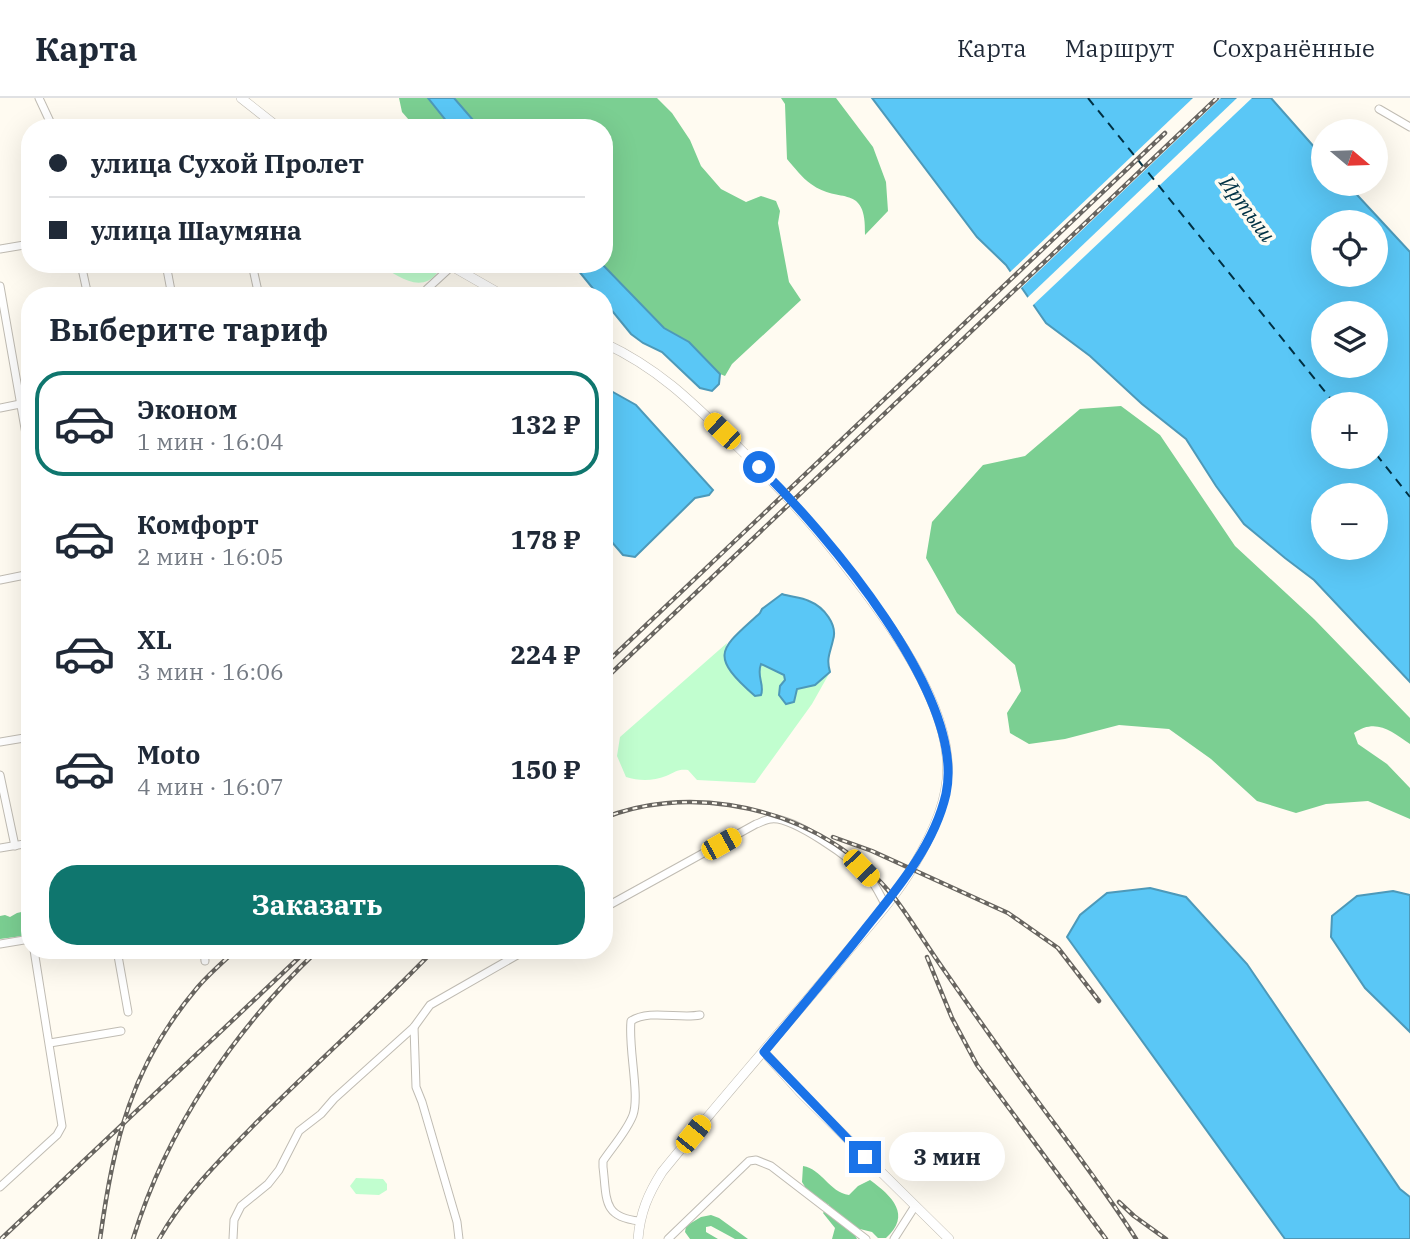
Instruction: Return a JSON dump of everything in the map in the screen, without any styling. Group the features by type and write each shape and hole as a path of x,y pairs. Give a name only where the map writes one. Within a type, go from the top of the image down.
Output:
{"main road":[{"path":"241,98 268,119"},
{"path":"463,273 488,287"},
{"path":"613,348 657,372 704,413 777,485 821,534 865,591 913,665 941,729 947,755 947,782 938,818 911,869 764,1052 662,1172 645,1202 639,1222 638,1239"},
{"path":"764,1052 800,1092 949,1239"}],"street":[{"path":"39,98 49,119"},
{"path":"1379,109 1410,127"},
{"path":"0,249 21,246"},
{"path":"429,287 442,273"},
{"path":"0,286 21,409"},
{"path":"0,408 20,404"},
{"path":"0,580 21,576"},
{"path":"0,741 21,738"},
{"path":"0,775 15,846"},
{"path":"613,903 756,824 771,819 788,822 852,861 871,879 885,904"},
{"path":"0,848 21,845"},
{"path":"0,944 21,940"},
{"path":"0,1187 48,1144 62,1126 36,959"},
{"path":"119,959 128,1012"},
{"path":"233,1239 234,1220 240,1206 268,1184 279,1170 299,1131 321,1114 414,1027 430,1004 510,959"},
{"path":"639,1222 622,1219 610,1209 603,1167 603,1161 634,1113 630,1042 632,1019 661,1015 700,1015"},
{"path":"414,1027 415,1087 422,1102 459,1239"},
{"path":"50,1043 121,1031"},
{"path":"668,1239 736,1171 749,1161 756,1160 771,1166 866,1239"},
{"path":"894,1239 915,1206"}],"green space":[{"path":"399,98 657,98 672,113 690,140 701,166 721,189 746,202 761,196 776,201 780,211 778,223 789,282 801,300 732,364 725,376 720,374 689,342 664,328 611,273 613,273 613,119 408,119 402,112"},
{"path":"781,98 836,98 873,147 886,182 888,211 865,235 864,218 856,201 811,184 787,159 785,104"},
{"path":"393,273 437,273 424,282 416,283"},
{"path":"1121,406 1160,435 1235,546 1314,619 1410,718 1410,744 1390,731 1376,726 1354,733 1358,744 1387,764 1410,788 1410,819 1368,801 1326,804 1296,813 1257,801 1211,759 1169,729 1119,725 1065,739 1029,744 1010,733 1007,713 1021,691 1015,665 957,613 926,558 932,522 983,465 1025,456 1080,409"},
{"path":"727,643 724,656 763,689 758,673 761,664 784,675 785,680 797,689 815,685 830,672 812,704 755,783 697,780 688,770 651,780 626,777 617,756 620,737"},
{"path":"21,912 21,936 0,939 0,916 10,917"},
{"path":"803,1166 815,1171 836,1190 849,1195 870,1180 892,1199 896,1206 898,1221 894,1230 886,1238 878,1238 872,1232 860,1229 855,1235 857,1239 832,1239 835,1228 823,1213 829,1205 807,1190 802,1182"},
{"path":"356,1178 383,1179 387,1190 379,1195 356,1194 350,1186"},
{"path":"711,1215 748,1239 735,1239 711,1226 706,1227 706,1232 718,1239 690,1239 685,1232 686,1226 701,1217"}],"water":[{"path":"428,98 454,98 472,119 445,119"},
{"name":"Иртыш","path":"872,98 1271,98 1311,143 1311,196 1358,196 1371,210 1311,210 1311,287 1388,287 1388,228 1410,252 1410,682 1314,580 1244,524 1186,439 1142,404 1090,356 1046,323 1006,265 977,237"},
{"path":"580,273 611,273 664,328 689,342 720,374 719,384 712,391 700,388 662,352 631,334 613,312 613,287 592,287"},
{"path":"613,392 636,405 713,490 709,495 695,498 635,557 623,555 613,543"},
{"path":"782,594 815,604 832,623 834,634 828,659 830,672 815,685 797,689 794,702 786,704 779,695 780,686 785,680 784,675 761,664 759,673 762,691 761,695 755,696 740,682 725,661 725,652 736,635 762,609"},
{"path":"1150,888 1186,897 1247,964 1400,1189 1410,1197 1410,1239 1285,1239 1067,937 1080,915 1107,893"},
{"path":"1393,891 1410,895 1410,1032 1365,988 1331,937 1332,916 1357,896"}],"pier":[{"path":"1193,98 1221,98 1019,290 1008,274"},
{"path":"1237,98 1252,98 1031,307 1026,299"}],"ferry route":[{"path":"1088,98 1325,392"},
{"path":"1388,469 1410,497"}],"railway":[{"path":"613,671 1217,98"},
{"path":"613,656 1165,133"},
{"path":"613,815 634,808 666,803 729,805 776,816 798,825 840,847 859,862 899,903 1136,1239"},
{"path":"833,837 872,851 1008,913 1058,948 1099,1001"},
{"path":"927,957 952,1018 977,1065 1106,1239"},
{"path":"100,1239 119,1137 141,1076 174,1017 202,983 227,959"},
{"path":"1,1239 297,959"},
{"path":"133,1239 164,1158 207,1083 258,1013 309,959"},
{"path":"159,1239 191,1193 228,1152 425,959"},
{"path":"1119,1202 1166,1239"}],"route":[{"path":"759,467 821,534 865,591 903,647 936,714 947,755 945,796 938,818 911,869 764,1052 865,1157"}]}
